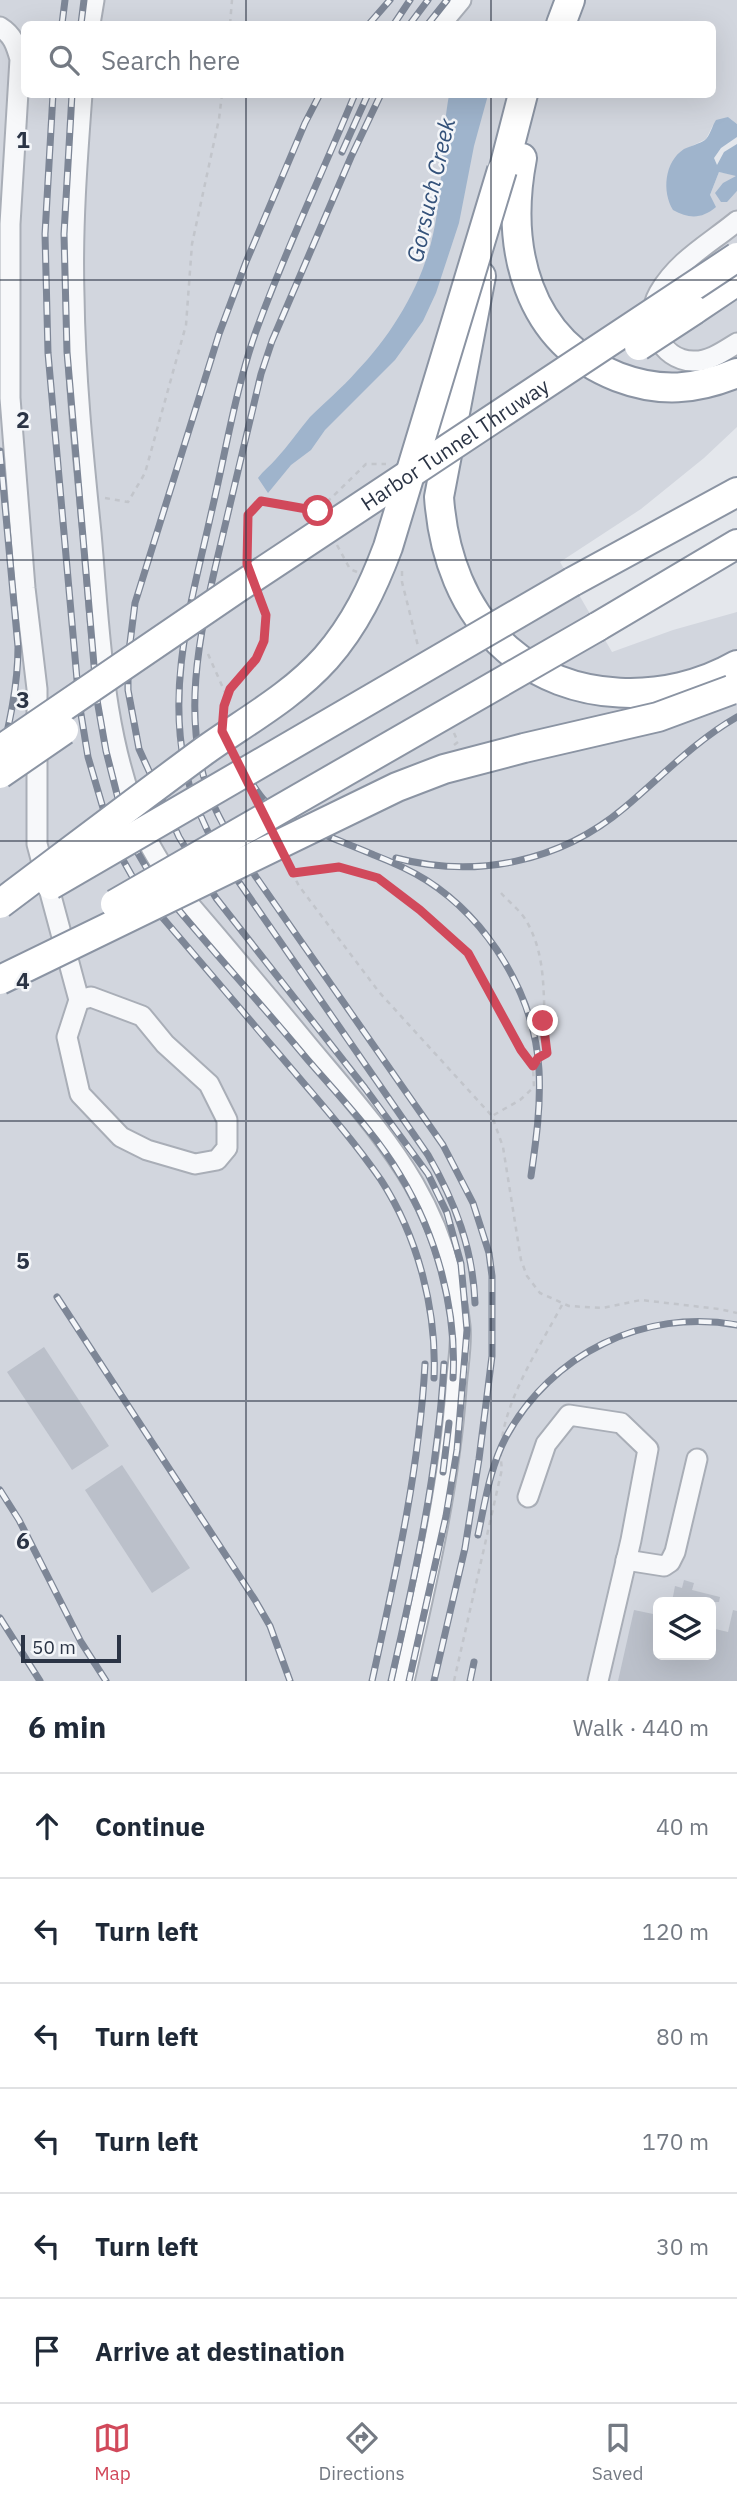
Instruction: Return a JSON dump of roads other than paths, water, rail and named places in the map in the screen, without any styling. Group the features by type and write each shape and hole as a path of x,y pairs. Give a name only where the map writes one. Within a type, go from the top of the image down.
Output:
{"highway":[{"path":"544,21 550,0"},
{"path":"562,21 570,0"},
{"path":"0,904 206,750 279,701 327,657 347,630 365,602 388,547 522,98"},
{"path":"539,98 525,143 517,195 516,223 518,248 525,276 535,302 550,327 568,347 589,363 634,383 690,396 737,393"},
{"path":"502,170 439,497 445,545 458,582 492,634 508,650 538,669 565,681 618,693 648,694 693,684 735,680"},
{"name":"Harbor Tunnel Thruway","path":"0,750 236,589 737,257"},
{"name":"Harbor Tunnel Thruway","path":"0,774 257,599 737,281"},
{"path":"694,310 737,305"},
{"path":"663,388 691,387 737,373"},
{"path":"0,915 572,582 737,492"},
{"path":"0,970 737,544"},
{"path":"597,627 676,594 737,563"},
{"path":"0,980 397,787 444,769 657,717 735,680"}],"street":[{"path":"90,21 94,0"},
{"path":"444,21 461,0"},
{"path":"0,27 9,33 16,43 20,59 10,224 10,398 25,588 37,689 37,844 79,1000 67,1037 80,1094 121,1137 147,1150 195,1164 216,1160 227,1148 228,1120 209,1084 165,1044 142,1016 91,997 79,1000"},
{"path":"82,98 74,294 79,403 107,698 119,759 145,835 182,896 390,1144 423,1198 446,1257 455,1293 460,1328 453,1429 439,1530 404,1681"},
{"path":"737,221 682,262 669,277 656,296 652,320 653,330 660,342 680,359 696,362 712,357 737,343"},
{"path":"528,1497 546,1444 569,1415 621,1423 648,1449 631,1540 598,1681"},
{"path":"626,1560 664,1566 670,1563 697,1460"}],"water":[{"name":"Gorsuch Creek","path":"449,98 487,98 474,146 459,223 436,293 423,321 395,360 325,430 311,450 291,465 268,493 258,478 310,417 351,378 380,344 411,295 426,261 435,225"},
{"path":"728,117 737,124 737,137 721,148 714,158 717,165 724,152 737,144 737,191 727,202 721,202 715,193 723,183 736,176 719,172 710,195 716,207 706,214 695,216 673,210 666,186 672,161 684,149 705,140 716,120"}],"railway":[{"path":"62,21 65,0"},
{"path":"81,21 84,0"},
{"path":"372,21 390,0"},
{"path":"396,21 410,0"},
{"path":"412,21 428,0"},
{"path":"430,21 447,0"},
{"path":"53,98 45,234 48,353 79,702 88,757 108,825 132,876 156,910 346,1134 394,1202 415,1250 428,1300 434,1378"},
{"path":"72,98 64,234 67,352 97,700 106,751 123,818 132,843 172,902 356,1115 400,1175 424,1222 442,1273 451,1325 453,1378"},
{"path":"318,98 246,262 219,334 135,603 128,659 128,690 139,749 179,837 216,898 365,1088 428,1174 447,1213 461,1264 467,1330 457,1450 446,1516 409,1681"},
{"path":"353,98 278,274 255,334 242,378 189,611 180,677 181,743 193,795 216,849 438,1173 461,1226 471,1264 475,1303"},
{"path":"342,152 366,98"},
{"path":"379,98 272,341 261,374 201,634 195,705 203,774 224,826 256,877 443,1145 473,1203 489,1253 492,1276 492,1356 479,1459 465,1548 434,1681"},
{"path":"0,451 18,647 15,691 0,763"},
{"path":"396,858 456,867 486,866 516,861 573,842 624,808 693,748 737,717"},
{"path":"249,779 265,801 290,818 317,832 394,863 426,880 470,916 488,938 505,962 518,988 536,1042 539,1097 531,1176"},
{"path":"57,1297 255,1600 270,1626 290,1681"},
{"path":"478,1535 500,1448 525,1408 548,1382 574,1361 604,1343 635,1331 668,1324 702,1322 737,1325"},
{"path":"372,1681 412,1484 425,1364"},
{"path":"391,1681 431,1484 444,1364"},
{"path":"443,1472 449,1423"},
{"path":"0,1490 19,1520 81,1642 106,1681"},
{"path":"0,1618 40,1681"},
{"path":"470,1681 474,1662"}]}
